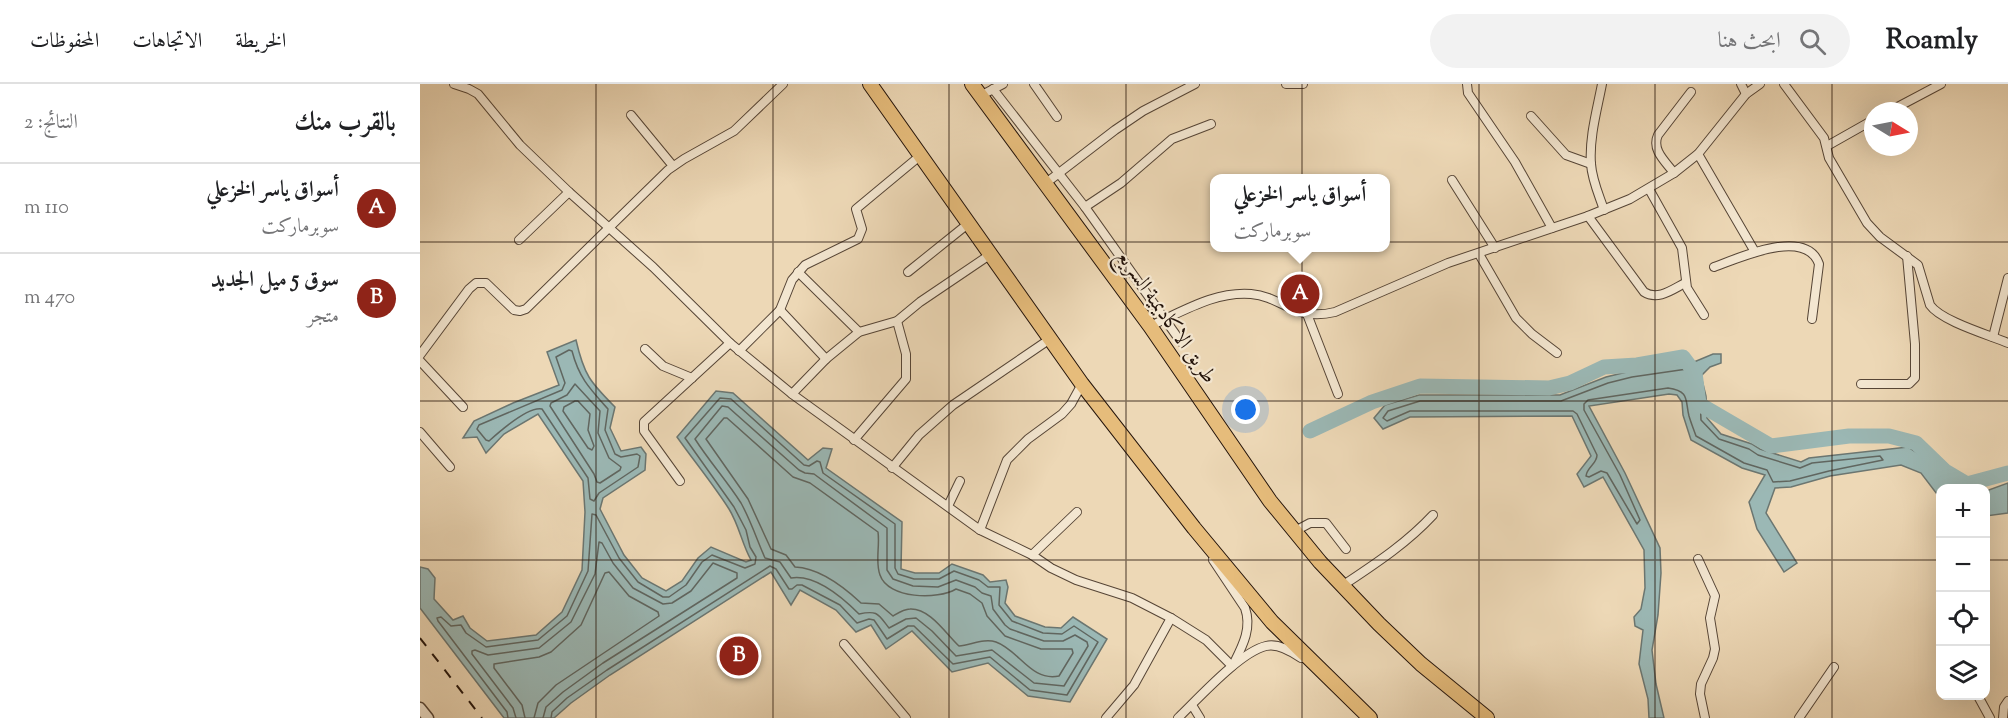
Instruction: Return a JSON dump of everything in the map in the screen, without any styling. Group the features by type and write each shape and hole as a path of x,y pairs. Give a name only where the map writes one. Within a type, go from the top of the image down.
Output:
{"highway":[{"path":"870,84 1082,384 1194,528 1272,622 1370,718"},
{"name":"طريق الاكاديمية السريع","path":"972,84 1150,326 1270,501 1342,586 1400,644 1487,718"}],"street":[{"path":"454,84 478,94 520,145 569,192 653,267 730,344 792,394 980,530 1032,555 1051,568 1076,580 1132,598 1171,618 1206,640 1232,666"},
{"path":"420,355 473,284 486,283 514,310 523,310 673,166 734,131 783,84"},
{"path":"980,96 1003,84"},
{"path":"1034,84 1057,117"},
{"path":"1046,183 1143,111 1195,84"},
{"path":"1286,84 1303,84"},
{"path":"1467,84 1468,93 1515,162 1552,228"},
{"path":"1602,84 1593,133 1591,164 1604,210"},
{"path":"1741,84 1746,94"},
{"path":"1150,326 1218,297 1236,294 1262,297 1307,315 1321,316 1448,263 1604,210 1648,189 1674,173 1698,154 1746,94 1760,84"},
{"path":"1784,84 1820,133 1831,161 1867,223 1880,237 1918,265 1930,305 1934,311 2008,343"},
{"path":"1907,102 1941,84"},
{"path":"993,90 1085,207 1181,342"},
{"path":"1674,173 1657,149 1655,141 1691,92"},
{"path":"631,116 673,166"},
{"path":"1531,116 1566,155 1591,164"},
{"path":"1085,207 1121,183 1172,139 1211,124"},
{"path":"1827,146 1864,125"},
{"path":"1698,154 1755,252"},
{"path":"739,351 780,310 798,272 814,259 858,239 862,229 856,209 921,155"},
{"path":"1452,180 1495,248"},
{"path":"1648,189 1682,248 1685,283 1690,295 1704,315"},
{"path":"519,240 569,192"},
{"path":"1588,216 1644,292 1655,296 1662,295 1685,283"},
{"path":"908,272 969,224"},
{"path":"1714,267 1755,252 1791,246 1809,250 1816,255 1819,264 1812,319"},
{"path":"1479,254 1516,318 1557,353"},
{"path":"792,394 826,359 859,332 897,321 920,302 991,255"},
{"path":"1861,384 1909,384 1915,378 1915,344 1907,256"},
{"path":"798,272 859,332"},
{"path":"1993,337 2008,278"},
{"path":"780,310 826,359"},
{"path":"1307,315 1338,394"},
{"path":"854,440 906,379 906,354 897,321"},
{"path":"892,468 919,435 953,405 1050,339"},
{"path":"681,481 644,431 643,425 730,344"},
{"path":"645,349 663,366 692,378"},
{"path":"420,361 463,407"},
{"path":"980,530 1007,460 1028,439 1062,414 1071,404 1082,384"},
{"path":"420,432 450,467"},
{"path":"948,506 960,481"},
{"path":"1032,555 1077,512"},
{"path":"1342,586 1415,535 1433,515"},
{"path":"1295,531 1310,523 1326,523 1346,549"},
{"path":"1194,528 1248,615 1247,632 1232,666"},
{"path":"1698,559 1715,596 1710,618 1715,649 1701,684 1700,694 1705,718"},
{"path":"1106,718 1134,685 1171,618"},
{"path":"844,644 906,718"},
{"path":"1178,718 1232,666 1258,649 1274,645 1293,652 1330,680"},
{"path":"1799,718 1834,667"},
{"path":"1980,700 1990,718"},
{"path":"2003,718 2004,707 2008,701"},
{"path":"1192,705 1200,718"},
{"path":"420,708 428,718"}],"water":[{"path":"576,340 589,377 615,407 610,428 621,451 641,447 646,454 645,470 603,498 600,509 624,555 642,578 666,591 682,581 698,558 711,547 746,562 751,560 729,509 677,437 716,391 733,393 808,460 823,448 832,449 826,468 902,522 901,569 915,573 939,573 952,564 983,575 990,582 1006,580 1008,587 1005,603 1015,616 1045,627 1061,628 1073,617 1107,639 1070,702 1028,696 988,663 952,672 912,631 886,649 871,625 856,632 836,610 800,590 791,605 771,572 610,675 554,718 504,718 420,608 420,567 428,569 435,578 434,599 453,620 463,616 470,628 487,641 536,635 562,612 582,570 585,512 583,481 538,414 504,434 486,453 477,437 463,438 474,421 559,385 547,352"},
{"path":"1713,354 1721,354 1721,363 1710,367 1701,376 1706,396 1707,418 1721,434 1801,462 1809,458 1908,447 1958,484 1936,484 1936,493 1921,473 1901,465 1830,476 1791,487 1775,488 1766,513 1797,563 1784,572 1757,529 1749,502 1765,475 1742,468 1691,440 1683,415 1682,402 1677,395 1669,394 1589,406 1625,473 1660,548 1658,615 1652,650 1656,684 1664,718 1649,718 1648,699 1639,664 1643,630 1635,626 1634,617 1641,609 1645,588 1644,550 1603,477 1584,487 1577,474 1591,456 1572,416 1410,417 1383,429 1374,418 1385,405 1419,395 1560,395 1606,377 1694,362"},
{"path":"2008,483 2008,513 1990,515 1990,490"}],"waterway":[{"path":"1310,431 1372,402 1420,386 1549,388 1570,383 1604,367 1637,365 1683,357 1695,373 1699,404 1771,446 1849,436 1889,436 1916,443 1945,471 1967,484 2008,473"}],"railway":[{"path":"420,638 482,718"}],"place":[{"name":"أسواق ياسر الخزعلي","path":"1300,294"},
{"name":"سوق 5 ميل الجديد","path":"739,656"}]}
